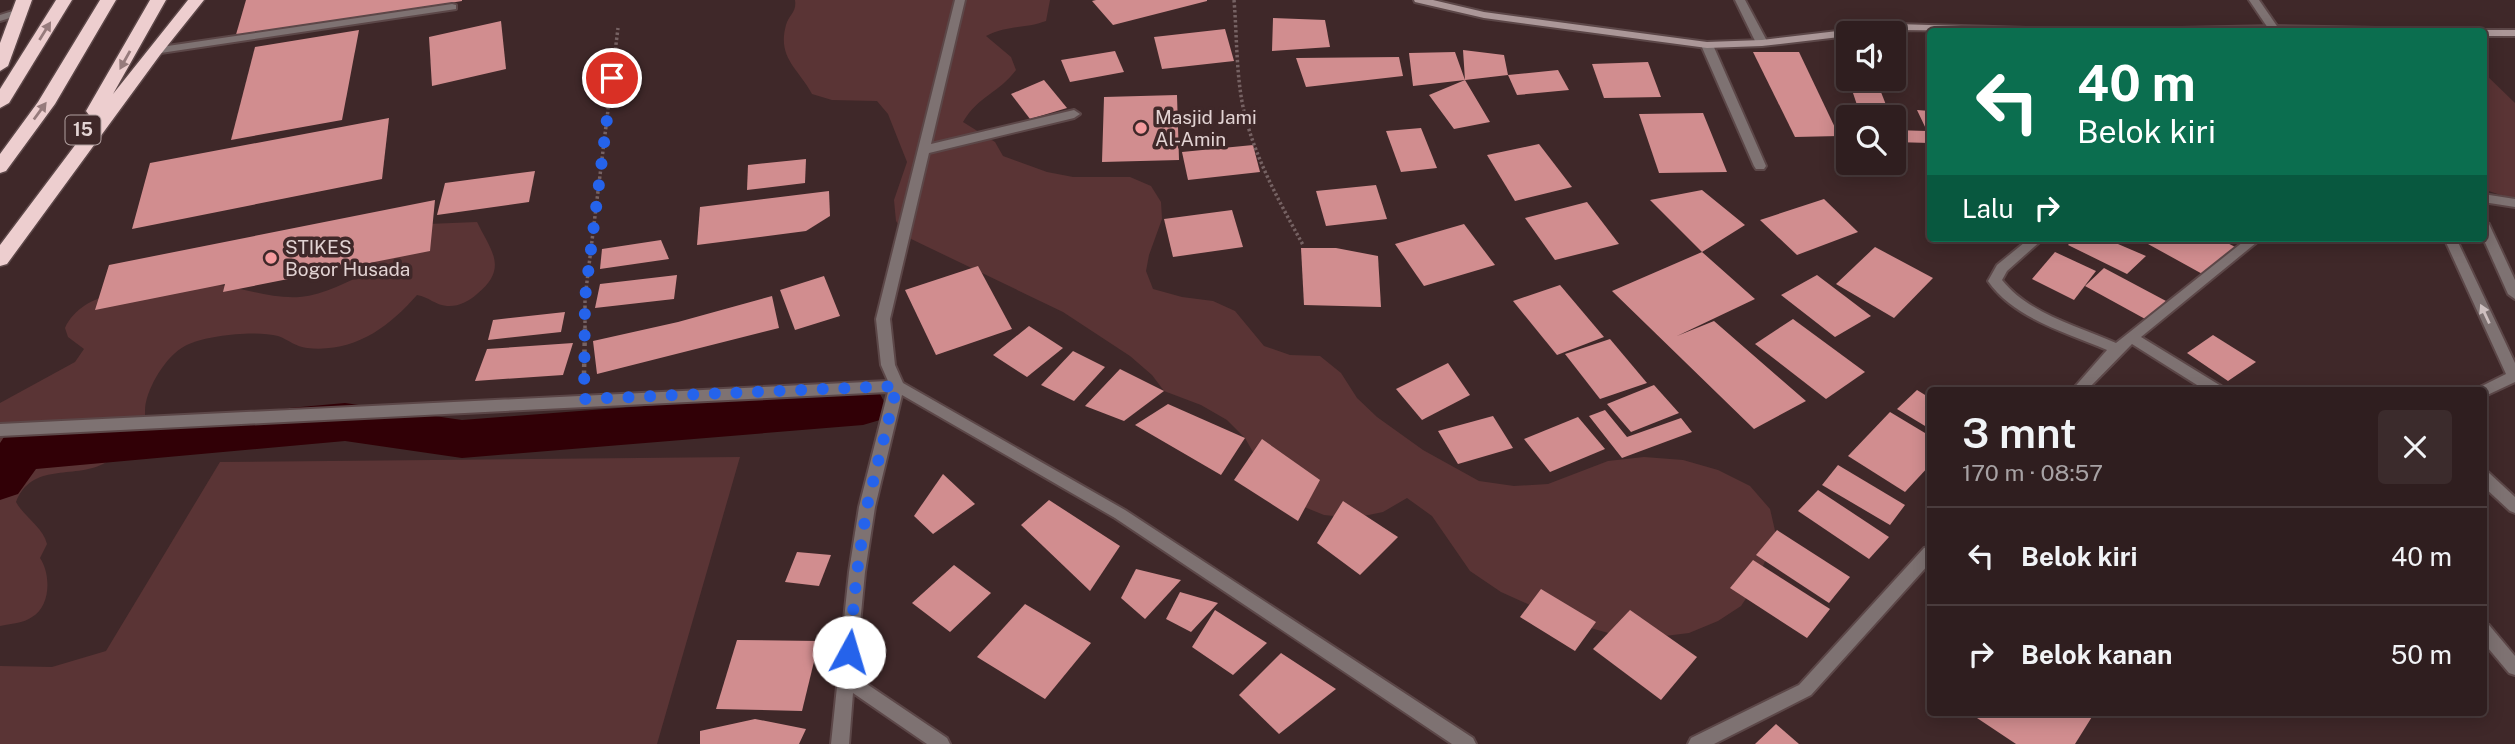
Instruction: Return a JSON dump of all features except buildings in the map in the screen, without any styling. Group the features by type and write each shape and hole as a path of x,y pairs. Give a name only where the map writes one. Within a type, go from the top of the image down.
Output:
{"highway":[{"path":"0,103 64,0"},
{"name":"15","path":"0,167 46,104 108,0"},
{"name":"15","path":"0,257 100,104 158,0"},
{"path":"155,51 180,0"},
{"path":"0,257 196,0"},
{"path":"0,66 22,6"}],"street":[{"path":"840,744 857,572 867,506 897,386 888,365 883,319 960,0"},
{"path":"1419,0 1484,15 1707,45 1762,43 1897,27 1930,28"},
{"path":"1740,0 1762,43"},
{"path":"2254,0 2273,28"},
{"path":"0,18 22,6"},
{"path":"155,51 453,7"},
{"path":"2487,33 2515,33"},
{"path":"1707,45 1760,166"},
{"path":"924,150 1073,114"},
{"path":"2487,199 2515,203"},
{"path":"2487,234 2515,294"},
{"path":"2033,242 2002,268 1995,281 2000,290 2018,304 2117,349"},
{"path":"2082,387 2117,349 2251,242"},
{"path":"2452,242 2514,376 2487,390"},
{"path":"2132,338 2211,387"},
{"path":"0,430 584,399 897,386 1120,514 1467,744"},
{"path":"2487,480 2515,507"},
{"path":"1697,744 1805,690 1927,556"},
{"path":"2487,635 2515,668"},
{"path":"846,679 941,744"}],"path":[{"path":"1234,0 1240,92 1244,110 1253,139 1303,245"},
{"path":"584,399 585,298 618,28"}],"shaded area":[{"path":"795,0 1050,0 1046,21 1001,30 986,36 1011,57 1016,70 975,106 963,122 995,142 1003,156 1047,172 1073,177 1130,177 1151,186 1161,202 1162,219 1146,271 1153,289 1182,297 1213,301 1235,311 1264,346 1290,355 1320,356 1341,373 1357,398 1377,417 1423,450 1479,481 1514,486 1548,484 1608,461 1644,457 1683,460 1718,470 1750,486 1770,509 1776,535 1755,585 1741,606 1718,621 1689,633 1633,640 1566,621 1501,592 1470,571 1432,516 1407,498 1383,512 1354,518 1324,515 1297,504 1274,489 1245,438 1227,420 1201,405 1164,391 1152,375 1130,356 1063,312 907,237 896,221 894,200 907,162 888,114 877,101 832,100 812,94 790,62 784,46 786,25 794,11"},
{"path":"2487,76 2515,103 2515,200 2487,190"},
{"path":"477,222 492,251 495,267 487,285 463,303 443,305 417,295 394,318 369,336 324,349 299,346 269,334 246,334 198,341 175,353 152,385 141,429 121,452 103,464 91,468 43,476 23,489 16,502 42,533 47,544 40,558 46,572 46,598 32,617 0,626 0,403 75,362 84,349 68,337 65,328 85,305 130,291 204,285 220,285 280,297 309,296 371,271 366,264 343,261 403,225"},
{"path":"740,457 657,744 0,744 0,666 52,667 106,651 220,462"}],"waterway":[{"path":"0,480 22,451 345,422 462,439 863,407"}],"place":[{"name":"Masjid Jami Al-Amin","path":"1141,128"},
{"name":"STIKES Bogor Husada","path":"271,258"}],"route":[{"path":"612,78 585,298 584,399 897,386 867,506 849,652"}]}
